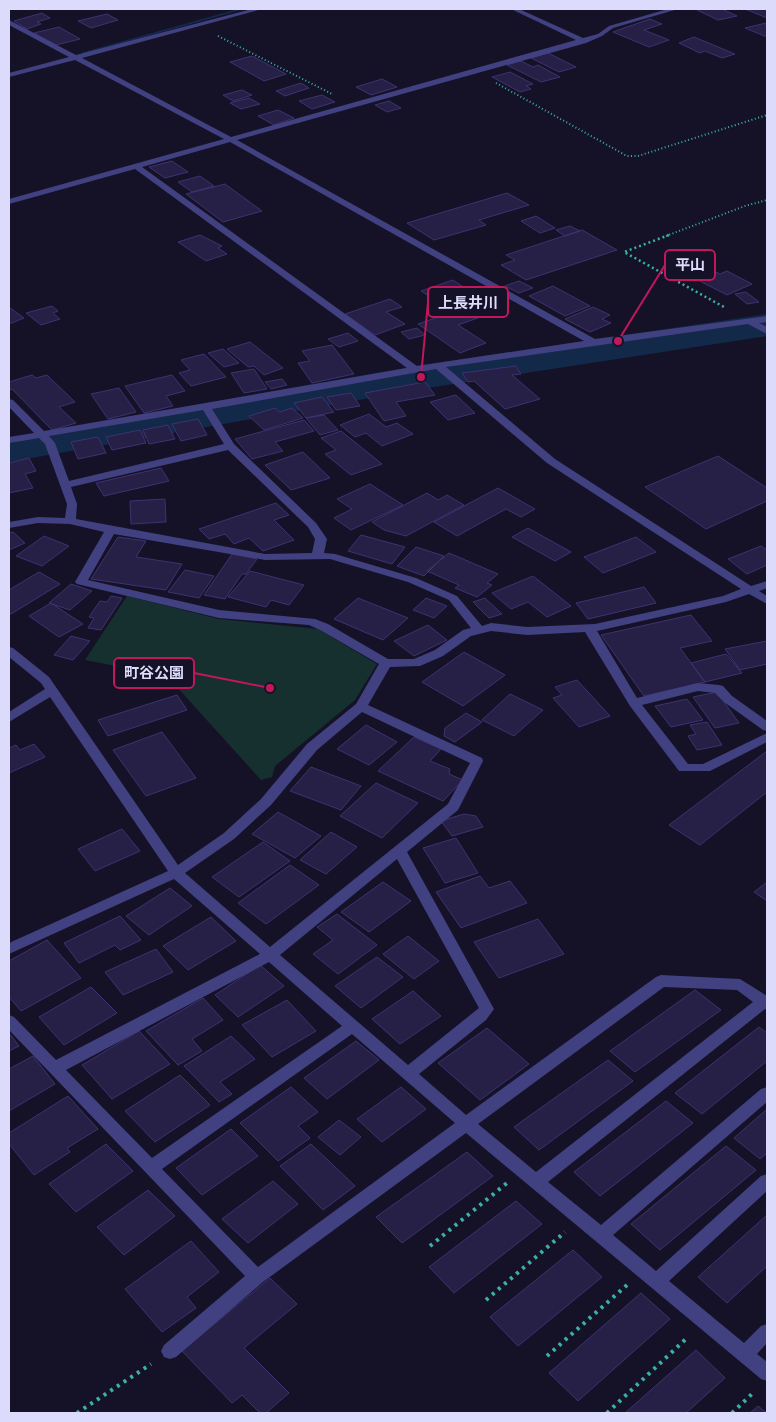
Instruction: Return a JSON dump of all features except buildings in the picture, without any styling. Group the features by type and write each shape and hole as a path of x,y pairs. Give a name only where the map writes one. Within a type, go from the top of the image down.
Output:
{"street":[{"path":"9,75 259,9"},
{"path":"514,9 583,41"},
{"path":"9,202 583,41 600,35 611,27 675,9"},
{"path":"9,22 231,140 593,342"},
{"path":"137,167 415,369"},
{"path":"9,440 206,408 415,369 593,342 767,319"},
{"path":"751,322 767,331"},
{"path":"439,366 551,461 767,601"},
{"path":"9,402 50,443 72,504 70,521"},
{"path":"206,408 230,446 312,525 321,539 317,557"},
{"path":"65,485 230,446"},
{"path":"9,525 38,520 70,521 265,557 331,556 412,580 453,598 479,630"},
{"path":"111,530 81,582 219,614 311,622 324,627 386,664 416,663 439,653 467,633 491,627 527,631 589,628 726,599 767,584"},
{"path":"589,628 634,703 684,768 705,768 767,737"},
{"path":"9,652 45,680 176,873 465,1123 745,1354 764,1379"},
{"path":"9,949 176,873 229,836 266,802 312,747 361,707 386,664"},
{"path":"634,703 698,687 719,689 728,699 767,727"},
{"path":"9,718 52,690"},
{"path":"55,1068 271,954 453,807 477,761 361,707"},
{"path":"399,850 487,1009 481,1016 408,1074"},
{"path":"170,1351 257,1277 661,981 740,985 766,1003 536,1182"},
{"path":"9,1021 257,1277"},
{"path":"151,1168 353,1026"},
{"path":"601,1236 767,1093"},
{"path":"650,1276 767,1181"},
{"path":"745,1354 767,1332"}],"path":[{"path":"196,25 355,106"},
{"path":"475,72 627,156 638,156 767,115"},
{"path":"751,322 624,252 745,206 767,200"},
{"path":"430,1246 522,1171"},
{"path":"486,1300 580,1218"},
{"path":"547,1356 650,1276"},
{"path":"607,1413 705,1321"},
{"path":"77,1413 170,1351"},
{"path":"732,1413 764,1379"}],"green space":[{"path":"127,596 219,619 318,629 377,664 355,700 275,766 272,777 261,780 167,676 85,660"}],"waterway":[{"path":"83,53 242,9"},
{"path":"272,9 277,9"},
{"path":"9,450 421,377 767,325"}],"place":[{"name":"平山","path":"618,341"},
{"name":"上長井川","path":"421,377"},
{"name":"町谷公園","path":"270,688"}]}
